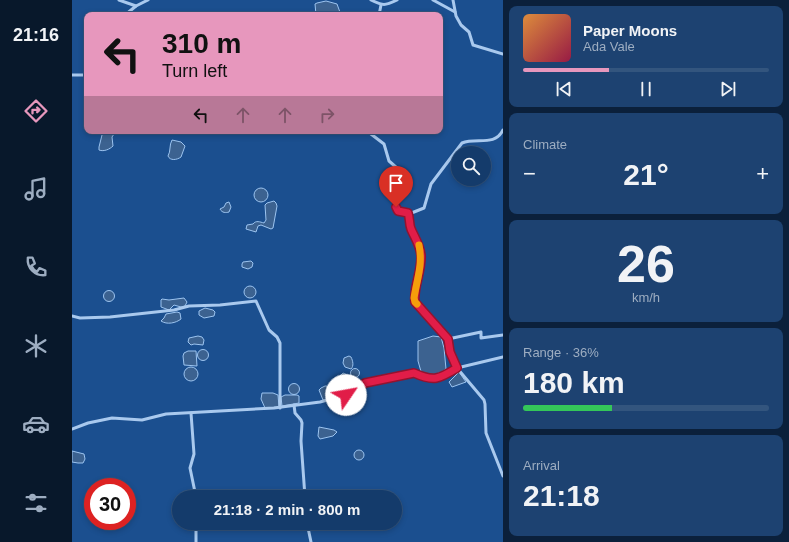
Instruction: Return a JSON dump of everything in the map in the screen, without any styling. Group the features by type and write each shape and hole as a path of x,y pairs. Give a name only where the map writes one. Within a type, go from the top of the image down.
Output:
{"street":[{"path":"119,0 136,6"},
{"path":"129,12 136,6 148,0"},
{"path":"371,0 381,5 397,0"},
{"path":"433,0 455,12"},
{"path":"453,0 456,16 461,25 469,32 473,45 503,54"},
{"path":"380,12 381,5"},
{"path":"72,75 84,75"},
{"path":"409,214 424,208 431,184 462,144 469,142 491,141 500,136 503,130"},
{"path":"371,134 384,144 389,161 396,165 397,209 409,214"},
{"path":"409,214 411,228 419,245 421,255 421,272 415,295 415,302 448,339 450,352 457,368 484,400 486,433 503,476"},
{"path":"72,316 80,318 110,316 174,310 189,306 220,306 256,301 269,330 277,337 280,343 280,408"},
{"path":"448,339 481,332 481,338 503,335"},
{"path":"72,429 88,423 112,418 142,420 166,414 280,408 320,402 346,395 365,383 414,373 422,377 443,377 457,368 503,357"},
{"path":"294,405 295,413 302,423 301,441 304,490"},
{"path":"192,413 194,454 190,468 195,490"},
{"path":"196,530 196,542"},
{"path":"308,530 311,542"}],"water":[{"path":"326,1 337,4 340,12 316,12 315,4"},
{"path":"102,134 114,134 112,137 113,146 103,151 99,150"},
{"path":"172,140 181,142 185,146 181,157 176,159 170,159 168,156"},
{"path":"258,188 264,188 268,192 268,198 264,202 258,202 254,198 254,192"},
{"path":"274,201 277,206 273,228 271,229 261,225 258,226 256,232 246,229 247,225 255,222 264,223 266,220 265,205"},
{"path":"229,202 231,207 229,212 225,213 220,209"},
{"path":"251,261 253,263 252,267 248,269 242,267 243,262"},
{"path":"250,286 254,288 256,292 254,296 250,298 246,296 244,292 246,288"},
{"path":"107,291 111,291 113,292 113,300 107,301 104,298 104,294"},
{"path":"184,298 187,302 185,306 181,307 174,305 169,310 161,307 162,299 169,300"},
{"path":"205,308 213,310 215,312 214,316 204,318 199,315 199,311"},
{"path":"177,312 180,313 181,319 169,323 161,321 166,314"},
{"path":"198,336 202,337 204,340 203,345 191,345 188,342 189,338"},
{"path":"433,336 441,337 444,348 446,369 434,375 422,375 418,361 418,341"},
{"path":"201,350 205,350 207,351 207,359 201,360 198,357 198,353"},
{"path":"188,351 196,351 197,366 184,365 183,356 184,353"},
{"path":"349,356 353,362 351,369 345,367 343,363 344,358"},
{"path":"191,367 196,369 198,374 196,379 191,381 186,379 184,374 186,369"},
{"path":"355,368 360,373 355,378 350,373"},
{"path":"459,372 466,382 452,387 449,382"},
{"path":"343,373 349,377 351,382 350,389 347,390 343,387 340,376"},
{"path":"294,383 298,385 300,389 298,393 294,395 290,393 288,389 290,385"},
{"path":"327,386 331,392 331,395 329,399 323,400 319,390"},
{"path":"262,393 273,393 278,395 279,407 265,408 261,399"},
{"path":"285,395 299,396 299,403 282,406 281,397"},
{"path":"319,427 337,432 333,436 320,439 318,436"},
{"path":"359,450 364,455 359,460 354,455"},
{"path":"72,451 84,454 85,459 83,463 72,462"}],"slow traffic":[{"path":"417,304 414,298 421,272 421,255 419,245"}],"route":[{"path":"346,395 365,383 414,373 428,379 443,377 457,368 450,352 448,339 415,302 414,298 421,272 421,255 419,245 409,223 409,214 407,212 398,211 396,207"}]}
